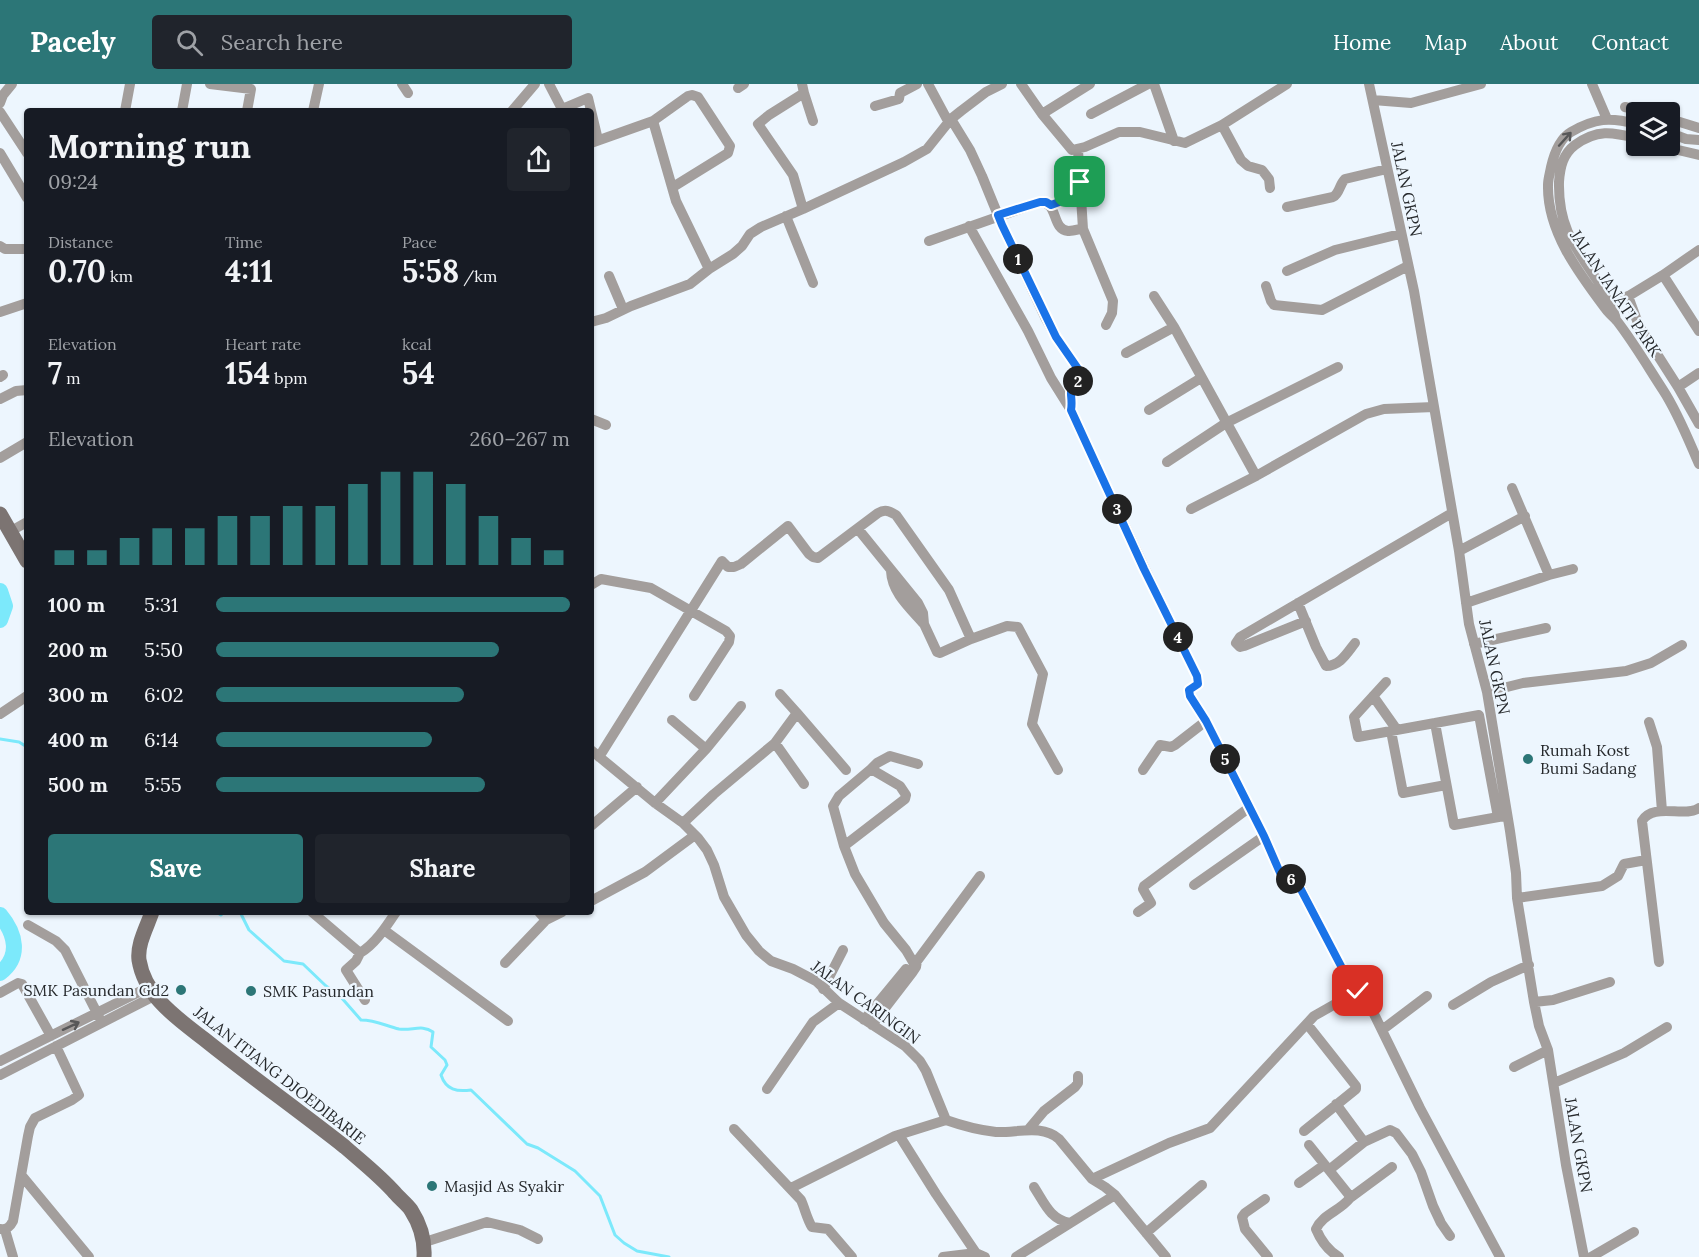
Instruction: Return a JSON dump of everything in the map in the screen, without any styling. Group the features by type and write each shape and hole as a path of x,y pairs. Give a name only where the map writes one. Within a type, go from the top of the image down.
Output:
{"main road":[{"path":"0,514 24,555"},
{"name":"JALAN ITJANG DJOEDIBARIE","path":"151,915 140,947 139,959 152,992 171,1013 370,1168 410,1208 416,1219 424,1249"}],"street":[{"path":"0,103 12,84"},
{"path":"126,107 130,84"},
{"path":"183,108 187,84"},
{"path":"210,84 251,87 248,108"},
{"path":"315,108 319,84"},
{"path":"515,108 535,84"},
{"path":"549,84 561,108"},
{"path":"875,106 899,99 902,91 917,84"},
{"path":"928,84 970,150 1009,241 1056,337 1083,376 1071,388 1071,410"},
{"path":"594,321 690,284 733,254 750,234 927,149 950,121 986,92 1002,84"},
{"path":"1021,84 1072,150 1078,150 1119,132 1140,132 1185,143 1222,125 1287,84"},
{"path":"1042,114 1090,84"},
{"path":"1091,114 1148,84"},
{"path":"1154,84 1174,141"},
{"name":"JALAN GKPN","path":"1369,84 1408,266 1459,551 1466,603 1487,692 1503,816 1516,873 1517,898 1534,1002 1539,1026 1548,1050 1564,1154 1584,1257"},
{"path":"1373,100 1411,103 1481,84"},
{"path":"1592,84 1605,114 1626,122"},
{"path":"803,209 793,175 758,124 803,89 813,121"},
{"path":"594,142 653,121 688,96 698,97 730,146 728,153 673,187"},
{"path":"564,108 588,98 589,108"},
{"path":"0,112 24,148"},
{"name":"JALAN JANATI PARK","path":"1605,114 1585,124 1560,142 1553,159 1548,184 1553,222 1577,268 1610,307 1616,321 1665,393 1699,464"},
{"path":"653,121 676,201 709,269"},
{"path":"1680,122 1699,128"},
{"path":"1222,125 1241,160 1248,166 1262,170 1269,179 1270,188"},
{"path":"1626,136 1603,132 1592,135 1570,149 1563,160 1560,171 1559,198 1564,225 1610,307 1699,251"},
{"path":"1680,137 1699,140"},
{"path":"1078,150 1083,229 1113,301 1112,313 1106,325"},
{"path":"1680,150 1699,155"},
{"path":"0,153 24,193"},
{"path":"1287,207 1333,198 1345,179 1387,169"},
{"path":"1051,205 1062,201 1080,182"},
{"path":"929,241 1040,202 1051,205 1058,225 1063,229 1068,231 1083,229"},
{"path":"786,216 813,283"},
{"path":"969,226 1071,410 1144,569 1197,676 1198,685 1188,692 1206,721 1281,875 1286,880 1295,879 1298,882 1353,993"},
{"path":"1287,271 1335,250 1400,234"},
{"path":"0,246 5,249 24,249"},
{"path":"1266,286 1274,305 1322,310 1408,266"},
{"path":"1663,275 1699,331"},
{"path":"609,276 623,309"},
{"path":"1154,296 1174,327 1256,476"},
{"path":"1628,296 1639,326 1699,424"},
{"path":"0,312 24,304"},
{"path":"1126,353 1174,327"},
{"path":"1167,462 1226,423 1338,367"},
{"path":"1678,387 1699,373"},
{"path":"1149,410 1201,378"},
{"path":"0,399 16,391 24,390"},
{"path":"1191,509 1256,476 1366,414 1384,409 1434,407"},
{"path":"594,419 606,425"},
{"path":"0,458 24,444"},
{"path":"1512,488 1550,575"},
{"path":"595,753 692,610 722,561 728,567 741,564 788,526 809,554 818,558 883,511 896,515 949,590 971,639"},
{"path":"1306,621 1244,646 1240,647 1236,643 1240,637 1452,513"},
{"path":"1459,551 1525,516"},
{"path":"11,531 24,524"},
{"path":"858,529 918,603 923,613 924,624 936,650 940,653 1007,626 1018,627 1043,674 1032,724 1058,770"},
{"path":"1466,603 1573,569"},
{"path":"594,583 601,579 651,588 726,631 730,636 729,642 694,696"},
{"path":"1298,603 1326,666 1333,666 1340,662 1355,643"},
{"path":"1474,644 1546,627"},
{"path":"1487,692 1523,683 1626,671 1651,663 1682,645"},
{"path":"1386,682 1353,717 1358,737 1394,730 1479,715 1503,816 1454,825 1435,723"},
{"path":"780,694 846,770"},
{"path":"1373,696 1394,730 1403,793 1446,785"},
{"path":"0,714 24,698"},
{"path":"655,803 706,749 741,706"},
{"path":"683,823 775,743 797,713"},
{"path":"672,720 706,749"},
{"path":"1143,770 1160,745 1171,747 1175,745 1206,721"},
{"path":"1649,722 1657,747 1662,811"},
{"path":"775,743 804,784"},
{"name":"JALAN CARINGIN","path":"595,753 695,835 707,850 724,897 746,935 759,951 771,961 816,981 839,1004 905,1046 920,1061 946,1120"},
{"path":"915,964 884,923 855,874 844,846 833,806 838,796 877,763 890,756 918,764"},
{"path":"844,846 905,799 906,795 900,786 871,769"},
{"path":"594,823 637,787"},
{"path":"1659,962 1642,821 1647,815 1662,811 1692,812 1699,808"},
{"path":"1138,912 1151,903 1143,889 1144,886 1248,809"},
{"path":"594,899 645,872 695,835"},
{"path":"1194,885 1262,837"},
{"path":"1517,898 1602,886 1618,876 1624,864 1646,860"},
{"path":"868,1022 915,964 980,876"},
{"path":"316,915 360,953"},
{"path":"365,999 346,970 384,930 394,915"},
{"path":"505,963 543,916"},
{"path":"28,925 65,950 100,1018"},
{"path":"384,930 508,1021"},
{"path":"823,989 843,950"},
{"path":"1453,1005 1491,981 1529,965"},
{"path":"1534,1002 1552,1000 1610,982"},
{"path":"0,993 18,983 22,984 79,1095 35,1118 30,1127 13,1221 10,1227 2,1229 12,1257"},
{"path":"1092,1179 1169,1143 1210,1128 1314,1016 1353,993 1363,983 1382,1030 1420,1108 1500,1257"},
{"path":"0,1061 53,1041 152,992"},
{"path":"1382,1030 1427,996"},
{"path":"768,1089 813,1022 839,1004"},
{"path":"1304,1131 1356,1089 1356,1086 1307,1024"},
{"path":"1554,1083 1624,1053 1667,1027"},
{"path":"0,1075 53,1041"},
{"path":"1514,1067 1548,1050"},
{"path":"1028,1130 1044,1111 1075,1087 1078,1083 1078,1076"},
{"path":"1336,1104 1364,1142"},
{"path":"791,1188 899,1135 946,1120 980,1130 999,1132 1028,1130 1053,1134 1059,1138 1092,1179 1115,1195 1166,1257"},
{"path":"734,1130 801,1200 812,1227 828,1229 852,1257"},
{"path":"1299,1183 1364,1142 1390,1130 1396,1133 1412,1154 1433,1206 1450,1236"},
{"path":"899,1135 945,1209 981,1255"},
{"path":"1309,1145 1350,1198"},
{"path":"1339,1257 1330,1252 1316,1229 1325,1217 1347,1203 1350,1198 1392,1167"},
{"path":"22,1176 89,1257"},
{"path":"1146,1233 1202,1185"},
{"path":"1034,1187 1054,1217 1070,1223"},
{"path":"1016,1257 1115,1195"},
{"path":"1265,1199 1245,1212 1242,1217 1245,1229 1268,1257"},
{"path":"424,1249 487,1222 520,1230 538,1239"},
{"path":"1591,1257 1634,1232"},
{"path":"943,1257 981,1255"}],"waterway":[{"path":"0,591 5,606 0,620"},
{"path":"0,739 24,745"},
{"path":"0,915 10,930 14,945 11,960 0,973"},
{"path":"242,915 249,930 284,961 303,964 340,996 361,1020 399,1029 421,1028 433,1032 431,1047 445,1060 447,1065 441,1075 449,1087 461,1091 471,1090 527,1144 538,1148 575,1171 600,1196 615,1235 624,1243 637,1251 669,1257"}],"place":[{"name":"Rumah Kost Bumi Sadang","path":"1528,759"},
{"name":"SMK Pasundan Gd2","path":"181,990"},
{"name":"SMK Pasundan","path":"251,991"},
{"name":"Masjid As Syakir","path":"432,1186"}],"route":[{"path":"1080,182 1062,201 1051,205 1040,202 998,215 1045,317 1083,376 1071,388 1071,410 1144,569 1197,676 1198,685 1188,692 1215,737 1281,875 1286,880 1296,880 1353,993 1358,991"}]}
